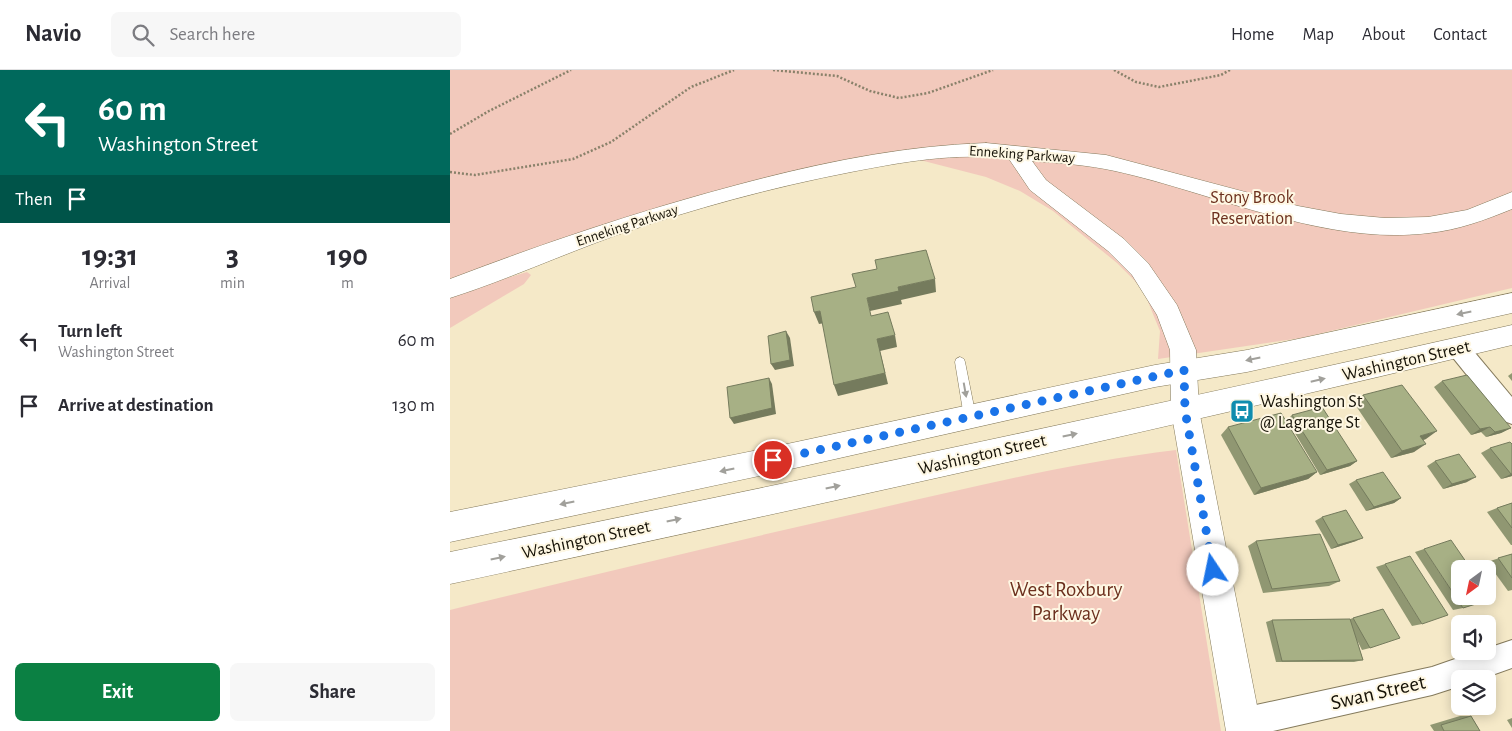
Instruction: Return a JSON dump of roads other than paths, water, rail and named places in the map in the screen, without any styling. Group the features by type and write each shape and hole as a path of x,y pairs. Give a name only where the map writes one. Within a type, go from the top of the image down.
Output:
{"main road":[{"name":"Enneking Parkway","path":"450,289 612,228 786,179 884,158 956,150 989,150 1087,159 1169,179 1246,201 1327,220 1362,225 1410,228 1456,221 1493,211 1512,200"},
{"path":"1016,153 1038,185 1116,245 1140,269 1168,312 1183,350 1185,410 1243,727"},
{"name":"Washington Street","path":"450,527 1184,370 1247,361 1512,302"},
{"name":"Washington Street","path":"450,568 880,478 1512,335"}],"street":[{"path":"1458,348 1512,414"},
{"name":"Swan Street","path":"1243,727 1432,681 1512,654"}],"lane":[{"path":"960,362 970,417"}],"place":[{"name":"Washington St @ Lagrange St","path":"1242,411"}],"park label":[{"name":"Stony Brook Reservation","path":"1252,207"},
{"name":"West Roxbury Parkway","path":"1066,601"}]}
